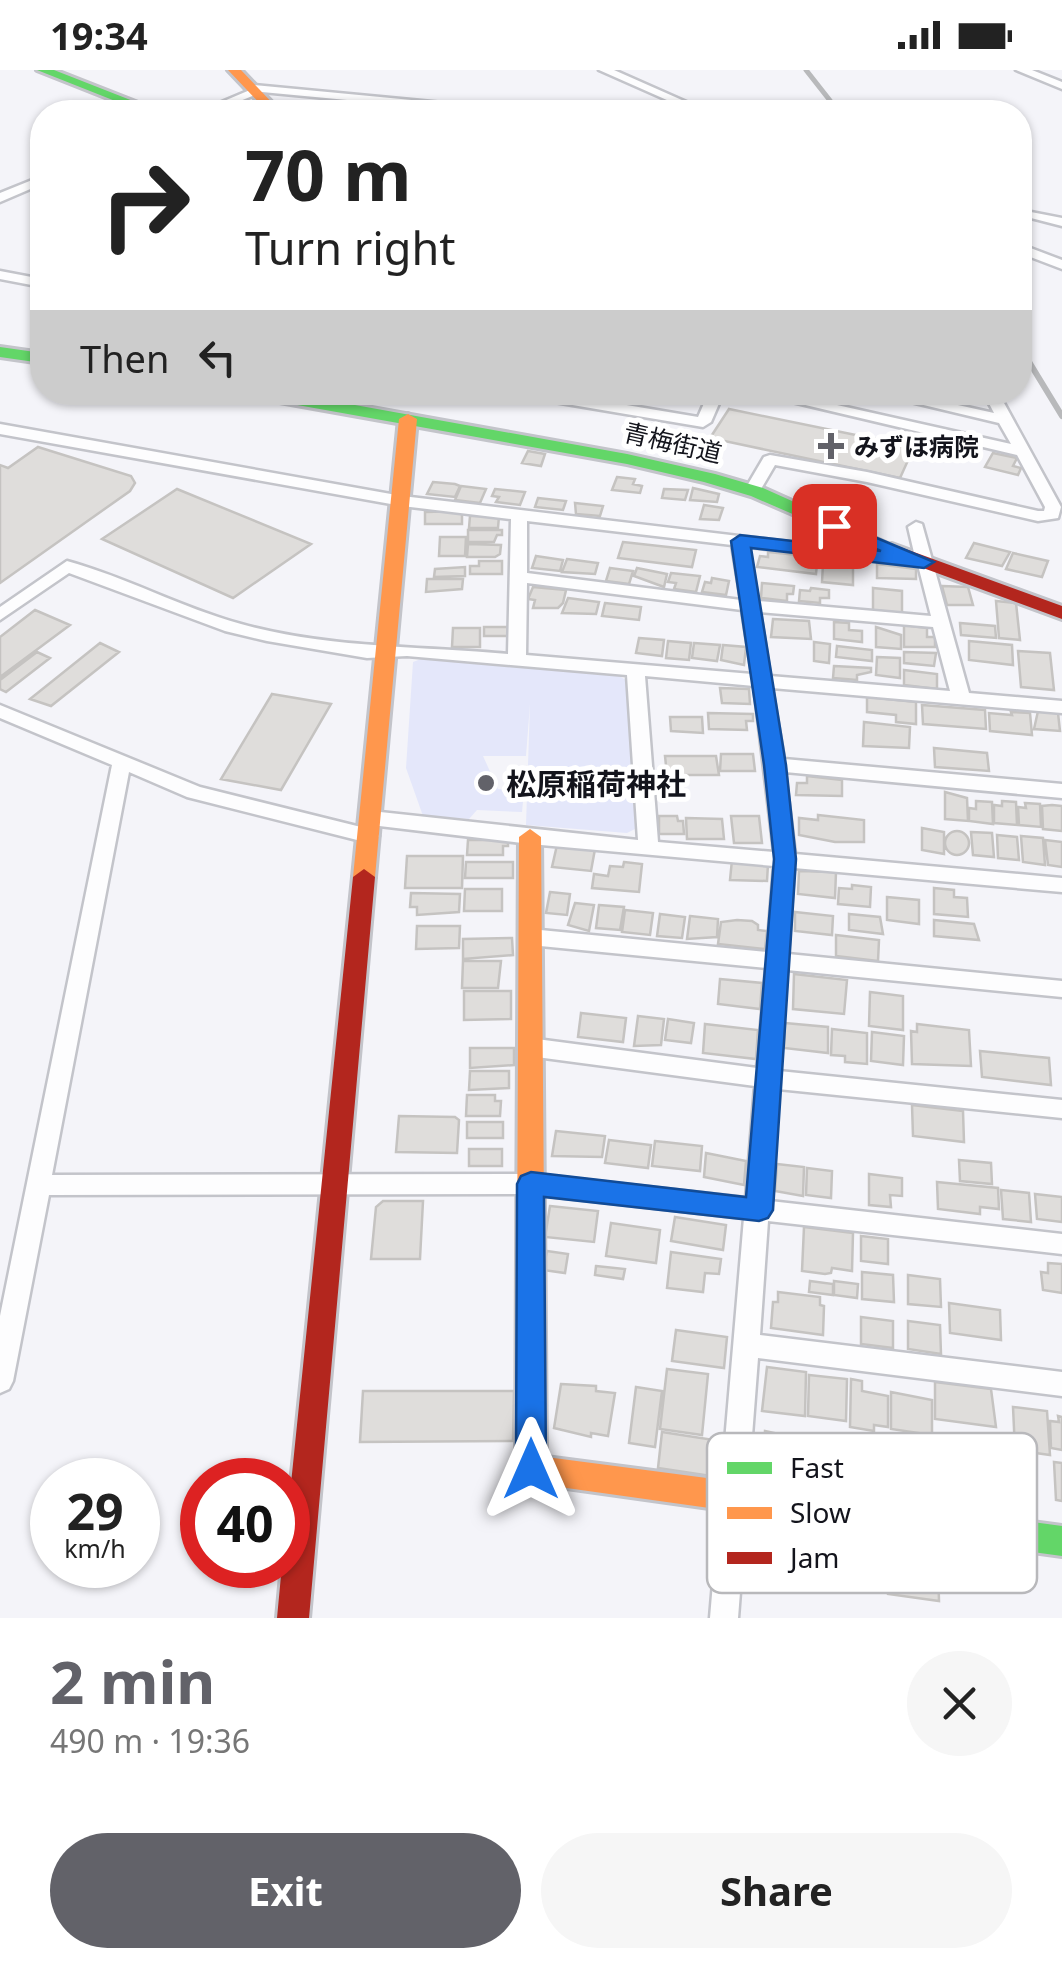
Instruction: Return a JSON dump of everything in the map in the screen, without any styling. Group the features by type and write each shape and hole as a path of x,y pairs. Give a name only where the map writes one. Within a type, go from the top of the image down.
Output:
{"street":[{"path":"42,70 122,100"},
{"path":"234,70 265,100"},
{"path":"605,70 676,100"},
{"path":"1022,70 1062,86"},
{"path":"231,100 256,89 400,100"},
{"path":"0,198 30,185"},
{"path":"1036,215 1062,222"},
{"path":"1032,253 1062,266"},
{"path":"0,276 30,281"},
{"path":"0,352 30,356"},
{"name":"青梅街道","path":"337,405 627,458 752,491 924,562 1062,613"},
{"path":"293,1618 409,405"},
{"path":"599,405 703,422 712,405"},
{"path":"814,405 1025,452"},
{"path":"854,414 859,405"},
{"path":"936,405 1006,420"},
{"path":"752,491 770,460 1046,517 1052,515 1053,506 997,405"},
{"path":"0,430 402,501 924,562"},
{"path":"517,662 519,515"},
{"path":"916,527 961,699"},
{"path":"740,541 775,765 785,859 740,1433"},
{"path":"0,616 67,566 231,628 367,652 636,670 1062,707"},
{"path":"519,577 750,606 942,622"},
{"path":"636,670 648,846"},
{"path":"0,711 194,792 370,827 530,836 1062,885"},
{"path":"0,1381 122,760"},
{"path":"775,765 1062,792"},
{"path":"530,836 531,1469 707,1496"},
{"path":"530,937 1062,990"},
{"path":"529,1047 1062,1110"},
{"path":"40,1185 531,1184 1062,1244"},
{"path":"747,1345 1062,1384"},
{"path":"1037,1539 1062,1542"},
{"path":"724,1618 726,1593"}],"shaded area":[{"path":"421,659 619,676 628,681 635,829 627,833 526,825 530,704 526,756 483,756 498,789 524,791 522,812 477,810 469,819 423,816 406,768 413,662"}],"building":[{"path":"729,409 914,447 900,478 710,438"},
{"path":"38,447 131,476 135,483 130,491 0,583 0,465 8,468"},
{"path":"528,451 545,454 541,466 522,463"},
{"path":"993,453 1017,458 1013,466 1021,468 1018,475 985,467"},
{"path":"617,477 635,479 633,484 642,486 640,493 612,490"},
{"path":"433,482 460,486 455,497 427,494"},
{"path":"461,486 486,489 480,503 455,500"},
{"path":"693,488 719,494 717,502 690,500"},
{"path":"177,489 311,544 233,598 102,539"},
{"path":"495,489 525,492 520,505 496,502 499,497 492,496"},
{"path":"664,489 688,490 685,500 662,498"},
{"path":"538,498 566,501 563,510 535,507"},
{"path":"575,503 603,506 600,516 576,514"},
{"path":"704,505 723,508 719,520 700,519"},
{"path":"462,511 462,524 425,524 425,512"},
{"path":"470,516 499,516 498,528 469,528"},
{"path":"468,530 502,530 502,535 497,535 494,542 468,542"},
{"path":"440,537 466,537 465,556 439,556"},
{"path":"623,542 696,550 692,567 618,558"},
{"path":"974,543 1010,552 1002,566 966,558"},
{"path":"468,544 501,545 500,554 467,557"},
{"path":"768,552 808,556 807,562 817,563 816,574 757,567 760,556 768,557"},
{"path":"1013,553 1048,561 1042,577 1006,569"},
{"path":"536,556 563,560 560,571 532,568"},
{"path":"567,559 598,563 595,574 562,572"},
{"path":"479,561 502,561 502,574 470,574 470,566 479,566"},
{"path":"823,564 853,567 853,585 822,582"},
{"path":"877,564 916,569 916,579 877,578"},
{"path":"465,567 465,576 434,577 435,569"},
{"path":"610,568 633,571 629,584 606,581"},
{"path":"637,568 667,574 664,587 634,576"},
{"path":"671,573 700,576 696,592 674,589 676,583 668,582"},
{"path":"712,578 729,581 726,595 702,592 705,582 711,583"},
{"path":"427,579 463,579 462,589 426,592"},
{"path":"762,583 794,586 793,594 787,594 787,601 761,598"},
{"path":"942,586 968,587 973,605 947,605"},
{"path":"533,587 566,590 563,603 558,608 533,608 535,600 528,599"},
{"path":"873,588 902,591 902,613 873,610"},
{"path":"800,590 829,590 829,598 820,598 820,603 799,601"},
{"path":"568,598 599,602 596,614 562,613"},
{"path":"996,601 1016,603 1020,640 999,638"},
{"path":"605,603 641,607 639,620 602,616"},
{"path":"35,610 70,625 0,677 0,637"},
{"path":"773,619 809,621 811,639 771,637"},
{"path":"834,622 849,623 849,630 862,631 862,642 834,639"},
{"path":"960,623 995,626 996,638 961,635"},
{"path":"904,625 927,628 927,637 935,637 935,647 904,647"},
{"path":"484,627 508,627 508,636 484,636"},
{"path":"876,627 901,635 901,649 876,647"},
{"path":"453,628 480,628 480,647 452,647"},
{"path":"639,638 664,640 662,656 636,653"},
{"path":"668,641 691,643 689,660 666,658"},
{"path":"969,641 1012,645 1013,665 969,660"},
{"path":"814,642 830,644 829,663 814,661"},
{"path":"100,643 119,652 51,706 30,699"},
{"path":"694,643 720,645 717,661 692,658"},
{"path":"723,645 746,647 744,665 721,660"},
{"path":"837,646 872,650 872,661 836,657"},
{"path":"1018,651 1050,653 1054,690 1021,687"},
{"path":"37,652 50,658 6,692 0,689 0,680"},
{"path":"904,652 936,653 934,666 904,663"},
{"path":"877,657 900,658 900,678 876,675"},
{"path":"834,666 871,668 871,672 857,675 857,680 833,678"},
{"path":"904,670 937,674 937,689 904,685"},
{"path":"720,688 749,689 750,704 722,703"},
{"path":"272,694 331,704 281,790 221,779"},
{"path":"867,697 916,702 916,724 896,722 896,715 867,712"},
{"path":"922,705 985,710 986,729 923,724"},
{"path":"1038,711 1058,713 1060,731 1034,729"},
{"path":"1011,712 1030,713 1032,735 990,731 989,713 1012,715"},
{"path":"708,713 753,714 753,721 746,721 747,730 709,729"},
{"path":"670,717 702,717 703,733 671,731"},
{"path":"864,722 910,727 909,748 863,746"},
{"path":"934,748 987,753 989,771 935,767"},
{"path":"721,754 753,754 755,771 720,771"},
{"path":"665,756 716,756 719,775 667,775"},
{"path":"807,776 842,780 842,796 796,795 797,783 807,783"},
{"path":"945,792 967,798 968,821 945,819"},
{"path":"976,801 992,802 993,824 969,821 969,808 976,809"},
{"path":"1002,801 1016,802 1017,825 994,823 994,805 1002,806"},
{"path":"1025,803 1040,804 1041,827 1019,825 1018,807 1026,808"},
{"path":"1042,806 1062,806 1062,831 1043,829"},
{"path":"818,815 864,820 864,842 835,842 799,835 799,818 818,820"},
{"path":"659,816 677,816 678,821 683,821 684,834 659,834"},
{"path":"731,816 759,816 762,843 734,843"},
{"path":"686,818 722,819 724,839 687,839"},
{"path":"922,828 944,832 944,854 922,850"},
{"path":"957,831 966,834 966,852 957,855 948,852 945,843 948,834"},
{"path":"971,832 992,833 994,857 973,855"},
{"path":"997,835 1017,837 1019,860 998,858"},
{"path":"1021,836 1043,838 1045,865 1023,862"},
{"path":"468,840 508,840 508,846 503,846 503,855 467,855"},
{"path":"1045,840 1062,842 1062,867 1048,865"},
{"path":"557,845 595,849 591,871 552,867"},
{"path":"407,856 463,856 462,888 405,888"},
{"path":"732,860 768,864 767,881 730,880"},
{"path":"466,862 513,862 513,878 465,878"},
{"path":"624,862 642,864 639,892 592,888 594,874 608,876 610,866 623,867"},
{"path":"799,871 836,872 835,898 798,894"},
{"path":"852,885 871,887 870,907 838,904 839,888 852,889"},
{"path":"934,888 954,890 954,897 967,898 968,917 934,914"},
{"path":"465,889 502,889 502,911 464,911"},
{"path":"550,892 570,894 567,915 546,913"},
{"path":"411,893 460,894 459,912 417,915 417,907 410,907"},
{"path":"887,897 919,900 919,924 887,920"},
{"path":"575,903 594,905 589,931 568,925"},
{"path":"599,905 624,907 620,930 596,928"},
{"path":"625,910 653,913 650,935 622,932"},
{"path":"795,912 833,916 832,935 795,931"},
{"path":"660,914 685,917 682,938 657,936"},
{"path":"849,914 880,917 883,934 849,930"},
{"path":"690,916 718,919 717,937 687,939"},
{"path":"934,920 974,924 979,940 934,936"},
{"path":"752,921 758,930 767,931 765,949 718,944 721,922"},
{"path":"417,926 460,926 459,948 416,949"},
{"path":"836,935 879,940 878,961 836,956"},
{"path":"512,938 513,955 463,959 463,939"},
{"path":"463,961 501,961 498,988 462,988"},
{"path":"794,974 847,980 844,1014 793,1009"},
{"path":"720,979 762,983 760,1009 718,1004"},
{"path":"464,991 511,991 511,1019 464,1020"},
{"path":"870,992 903,996 903,1030 869,1026"},
{"path":"581,1013 626,1018 623,1042 578,1037"},
{"path":"638,1016 664,1019 661,1045 634,1046"},
{"path":"668,1019 694,1023 691,1043 665,1040"},
{"path":"785,1023 828,1027 828,1053 784,1048"},
{"path":"705,1024 758,1030 756,1059 703,1053"},
{"path":"917,1024 969,1030 971,1066 912,1064 911,1031 917,1032"},
{"path":"832,1029 867,1033 867,1064 845,1062 845,1056 831,1055"},
{"path":"872,1032 904,1036 903,1065 871,1061"},
{"path":"470,1048 514,1048 514,1065 470,1068"},
{"path":"980,1051 1049,1058 1051,1085 982,1077"},
{"path":"470,1071 509,1071 509,1088 469,1090"},
{"path":"467,1095 495,1095 495,1101 501,1101 500,1116 466,1116"},
{"path":"912,1105 963,1111 964,1142 913,1136"},
{"path":"399,1116 455,1117 459,1120 457,1153 396,1152"},
{"path":"467,1122 503,1122 503,1138 467,1138"},
{"path":"556,1131 605,1136 602,1157 552,1156"},
{"path":"609,1140 651,1145 648,1168 605,1163"},
{"path":"655,1141 702,1146 700,1171 652,1166"},
{"path":"469,1149 502,1149 502,1166 469,1166"},
{"path":"706,1153 746,1161 744,1185 704,1177"},
{"path":"959,1160 991,1163 992,1184 960,1181"},
{"path":"777,1164 804,1167 803,1196 775,1191"},
{"path":"807,1168 832,1171 831,1198 806,1195"},
{"path":"869,1174 902,1178 902,1196 890,1195 891,1207 869,1205"},
{"path":"937,1182 998,1188 999,1209 980,1207 980,1214 938,1209"},
{"path":"1001,1190 1029,1193 1031,1222 1003,1219"},
{"path":"1035,1194 1062,1197 1062,1222 1037,1219"},
{"path":"383,1201 423,1201 420,1259 371,1259 376,1207"},
{"path":"550,1206 598,1211 594,1242 545,1237"},
{"path":"675,1217 726,1225 723,1250 671,1241"},
{"path":"611,1223 660,1230 656,1263 606,1256"},
{"path":"804,1227 853,1233 852,1271 802,1271"},
{"path":"861,1236 888,1239 888,1264 861,1261"},
{"path":"547,1251 568,1254 565,1273 543,1270"},
{"path":"671,1252 721,1259 719,1274 705,1273 703,1292 667,1288"},
{"path":"1048,1263 1062,1264 1062,1293 1043,1290 1041,1272 1048,1273"},
{"path":"596,1266 625,1269 623,1279 595,1275"},
{"path":"862,1272 893,1275 894,1302 862,1299"},
{"path":"908,1275 940,1279 941,1307 908,1304"},
{"path":"810,1281 833,1284 833,1295 809,1292"},
{"path":"834,1281 858,1284 857,1298 834,1295"},
{"path":"778,1292 820,1297 820,1305 824,1306 823,1335 771,1328"},
{"path":"949,1303 1000,1310 1001,1340 950,1333"},
{"path":"861,1317 893,1321 893,1348 861,1344"},
{"path":"908,1321 940,1325 941,1354 908,1349"},
{"path":"676,1330 727,1337 724,1368 672,1361"},
{"path":"767,1367 806,1372 805,1416 762,1411"},
{"path":"667,1369 708,1374 702,1435 660,1429"},
{"path":"809,1375 847,1379 846,1421 808,1416"},
{"path":"851,1379 862,1381 862,1391 888,1396 888,1427 874,1425 874,1431 850,1427"},
{"path":"935,1382 991,1389 996,1427 935,1419"},
{"path":"561,1384 596,1386 596,1391 615,1393 608,1436 591,1433 591,1437 554,1428"},
{"path":"636,1387 662,1391 655,1447 629,1443"},
{"path":"363,1391 514,1391 513,1441 360,1442"},
{"path":"891,1392 932,1400 932,1433 891,1429"},
{"path":"1013,1407 1047,1411 1050,1455 1037,1453 1037,1433 1014,1433"},
{"path":"1058,1416 1062,1417 1062,1450 1051,1448 1050,1421 1059,1422"},
{"path":"662,1432 707,1439 707,1475 658,1468"},
{"path":"1054,1462 1062,1463 1062,1501 1056,1500"},
{"path":"939,1593 939,1601 888,1594"}],"railway":[{"path":"806,70 830,100"},
{"path":"1032,367 1062,416"}],"traffic: fast":[{"path":"43,70 122,100"},
{"path":"0,352 30,356"},
{"path":"325,405 627,459 709,478 757,492 892,550"},
{"path":"1037,1538 1062,1541"}],"traffic: slow":[{"path":"234,70 263,100"},
{"path":"364,877 408,419"},
{"path":"530,837 531,1469 707,1493"}],"traffic: jam":[{"path":"892,550 1062,613"},
{"path":"293,1618 364,877"}],"place":[{"name":"みずほ病院","path":"831,446"},
{"name":"松原稲荷神社","path":"486,783"}],"route":[{"path":"531,1469 531,1184 759,1210 785,859 775,765 740,541 924,562 834,526"}]}
